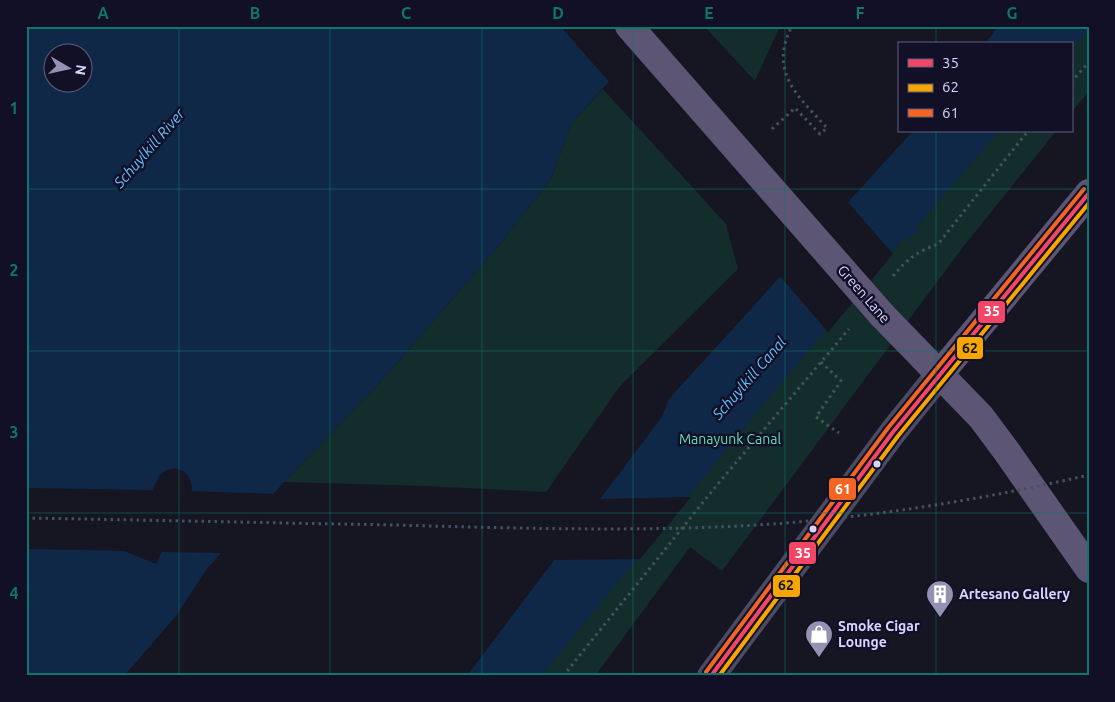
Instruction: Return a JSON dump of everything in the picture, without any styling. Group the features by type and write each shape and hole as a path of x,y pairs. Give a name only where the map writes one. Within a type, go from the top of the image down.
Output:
{"main road":[{"name":"Green Lane","path":"629,26 882,315 980,417 1007,452 1089,569"},
{"path":"939,375 1089,192"}],"street":[{"path":"711,676 893,432 939,375"}],"path":[{"path":"772,129 795,108 820,134 828,128 792,87 784,73 783,53 792,26"},
{"path":"1072,81 1089,62"},
{"path":"888,282 906,261 918,252 938,244 1027,132"},
{"path":"563,676 717,485 851,326"},
{"path":"820,362 841,381 816,417 840,433"},
{"path":"26,518 595,530 719,527 813,521 912,509 1018,491 1089,475"}],"green space":[{"path":"704,26 780,26 755,81"},
{"path":"999,26 1089,26 1089,91 1072,112 1072,42 987,42"},
{"path":"603,89 726,224 738,269 620,386 546,492 284,482 384,378 500,244 551,179 571,124"},
{"name":"Manayunk Canal","path":"912,132 1055,132 963,247 722,571 690,547 595,676 467,676 662,417 669,399"}],"water":[{"name":"Schuylkill River","path":"26,26 659,26 571,124 551,179 500,244 384,378 284,482 206,570 176,616 124,676 26,676","holes":["174,468 187,475 192,489 156,564 124,551 159,476 166,470"]},
{"path":"999,26 1089,26 1089,30 1072,47 1072,42 987,42"},
{"name":"Schuylkill Canal","path":"912,132 998,132 916,228 921,231 902,240 776,389 541,676 467,676 662,417 669,399"}],"pier":[{"path":"560,26 662,26 611,84"},
{"path":"847,201 893,254 828,332 779,275"},
{"path":"26,488 155,490 127,550 130,551 26,549"},
{"path":"188,491 277,494 224,553 159,552"},
{"path":"691,497 640,559 551,560 596,499"}],"transit line":[{"name":"61","path":"706,672 888,428 1084,189"},
{"name":"35","path":"711,676 893,432 1089,193"},
{"name":"62","path":"719,676 898,436 1089,203"}],"place":[{"name":"Artesano Gallery","path":"940,618"},
{"name":"Smoke Cigar Lounge","path":"819,658"}]}
